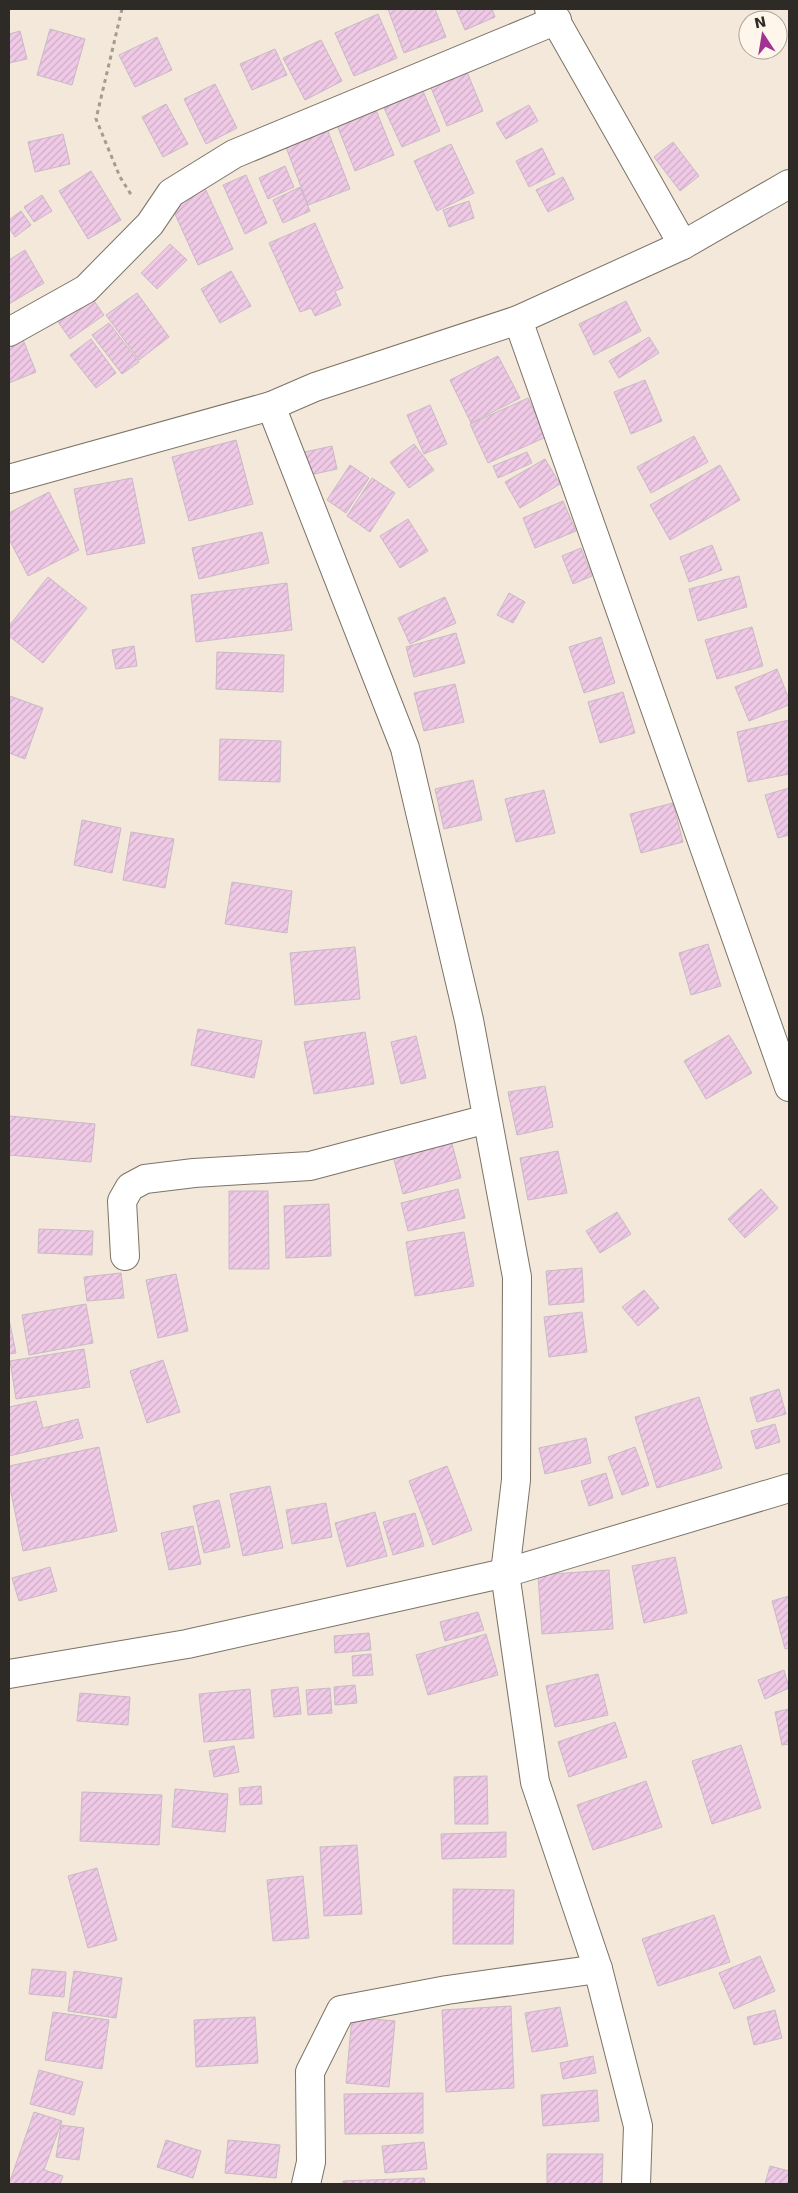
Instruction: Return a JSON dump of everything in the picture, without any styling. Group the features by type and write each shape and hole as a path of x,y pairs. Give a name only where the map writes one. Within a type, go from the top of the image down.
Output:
{"street":[{"path":"9,332 86,289 150,224 171,193 234,154 553,14 683,245"},
{"path":"9,479 271,406 315,387 518,320 683,245 789,184"},
{"path":"518,320 789,1087"},
{"path":"271,406 406,748 469,1020 517,1276 516,1480 505,1573 535,1782 598,1969 638,2126 636,2184"},
{"path":"125,1256 122,1201 130,1187 145,1179 194,1173 310,1166 487,1119"},
{"path":"9,1674 187,1644 505,1573 789,1488"},
{"path":"306,2184 311,2162 310,2072 341,2010 447,1990 598,1969"}],"path":[{"path":"122,9 96,119 120,177 150,224"}],"building":[{"path":"388,9 435,9 446,37 404,53"},
{"path":"456,9 492,9 495,17 465,30"},
{"path":"378,14 397,58 354,76 335,33"},
{"path":"50,29 85,39 72,85 37,75"},
{"path":"20,31 27,59 9,63 9,34"},
{"path":"157,37 172,70 135,87 119,55"},
{"path":"321,40 342,81 305,100 283,58"},
{"path":"275,49 287,75 252,90 240,64"},
{"path":"465,67 483,111 447,126 429,83"},
{"path":"215,84 237,128 206,144 184,99"},
{"path":"423,91 440,131 402,147 384,108"},
{"path":"166,104 188,144 163,157 142,117"},
{"path":"374,105 394,155 355,171 335,120"},
{"path":"529,105 538,121 506,139 496,123"},
{"path":"326,126 350,189 308,205 284,142"},
{"path":"63,134 70,164 35,172 28,142"},
{"path":"673,142 699,176 680,191 654,157"},
{"path":"451,144 474,193 437,211 414,161"},
{"path":"542,148 555,174 529,187 516,161"},
{"path":"285,166 294,187 268,199 259,178"},
{"path":"91,171 121,220 88,239 59,191"},
{"path":"246,175 267,223 245,234 223,185"},
{"path":"563,177 574,199 548,212 536,190"},
{"path":"300,187 310,211 283,223 273,200"},
{"path":"205,188 233,249 198,265 170,203"},
{"path":"42,195 52,211 34,222 24,207"},
{"path":"469,201 474,218 449,227 443,210"},
{"path":"21,211 31,225 15,237 9,228 9,220"},
{"path":"315,223 343,288 335,291 341,305 315,316 311,308 300,312 269,243"},
{"path":"170,244 187,260 157,289 141,273"},
{"path":"25,250 44,283 9,304 9,260"},
{"path":"231,271 251,306 220,323 201,289"},
{"path":"137,293 169,337 139,360 106,315"},
{"path":"90,295 104,315 70,339 56,319"},
{"path":"626,301 641,331 594,355 579,324"},
{"path":"109,323 139,362 122,374 92,335"},
{"path":"22,337 36,372 9,383 9,342"},
{"path":"649,337 659,353 619,378 609,361"},
{"path":"91,339 116,373 96,388 70,355"},
{"path":"498,356 520,398 471,423 450,380"},
{"path":"645,380 662,421 631,434 614,392"},
{"path":"528,398 546,437 488,463 470,424"},
{"path":"430,405 447,444 424,454 407,415"},
{"path":"694,436 708,462 651,493 637,467"},
{"path":"236,440 253,504 189,521 172,457"},
{"path":"414,444 434,470 409,488 390,462"},
{"path":"332,446 337,469 310,475 305,452"},
{"path":"527,452 532,463 498,478 493,466"},
{"path":"545,459 560,484 520,508 505,482"},
{"path":"350,465 369,478 346,513 327,500"},
{"path":"720,465 740,500 670,540 650,505"},
{"path":"132,478 145,543 87,555 74,489"},
{"path":"372,478 395,493 370,532 347,516"},
{"path":"49,492 79,550 28,576 9,539 9,513"},
{"path":"563,501 576,531 535,548 523,518"},
{"path":"408,519 428,551 400,568 380,536"},
{"path":"262,532 269,563 199,579 192,548"},
{"path":"712,545 722,570 689,582 680,557"},
{"path":"581,548 592,576 573,584 562,556"},
{"path":"739,576 747,607 698,621 689,589"},
{"path":"48,577 87,608 43,663 9,636 9,626"},
{"path":"287,583 292,630 196,642 191,595"},
{"path":"509,593 525,602 513,623 497,615"},
{"path":"445,597 456,623 410,644 398,618"},
{"path":"752,627 763,666 717,679 705,640"},
{"path":"456,633 465,663 414,677 406,647"},
{"path":"601,637 615,683 584,693 569,647"},
{"path":"134,646 137,666 116,669 112,650"},
{"path":"217,652 284,655 283,692 216,689"},
{"path":"777,669 789,699 789,705 749,721 735,687"},
{"path":"455,684 464,722 424,731 414,693"},
{"path":"623,692 635,733 600,743 588,702"},
{"path":"10,696 43,708 25,759 9,753"},
{"path":"789,720 789,774 748,782 737,732"},
{"path":"220,739 281,741 280,782 219,780"},
{"path":"473,780 482,820 444,829 435,789"},
{"path":"789,788 789,835 778,838 765,795"},
{"path":"544,790 555,833 516,842 505,799"},
{"path":"673,803 683,842 641,853 630,814"},
{"path":"82,820 121,828 112,873 74,865"},
{"path":"131,832 174,839 165,888 123,880"},
{"path":"232,882 292,891 287,933 225,924"},
{"path":"708,944 721,986 691,995 679,953"},
{"path":"355,947 360,999 295,1005 290,953"},
{"path":"198,1029 262,1041 254,1078 191,1065"},
{"path":"365,1032 374,1084 314,1094 304,1042"},
{"path":"729,1035 752,1073 706,1099 684,1061"},
{"path":"416,1036 426,1078 401,1084 391,1042"},
{"path":"545,1086 553,1127 517,1135 508,1092"},
{"path":"9,1116 95,1124 91,1162 9,1155"},
{"path":"451,1140 461,1178 403,1194 393,1156"},
{"path":"558,1151 567,1193 528,1200 520,1158"},
{"path":"458,1189 465,1218 408,1231 401,1203"},
{"path":"761,1189 778,1208 745,1238 728,1219"},
{"path":"229,1191 268,1191 269,1269 229,1269"},
{"path":"329,1204 331,1256 286,1258 284,1206"},
{"path":"617,1212 631,1234 600,1253 586,1231"},
{"path":"39,1229 93,1231 92,1255 38,1253"},
{"path":"464,1232 474,1286 415,1296 406,1242"},
{"path":"582,1268 584,1302 549,1305 546,1271"},
{"path":"121,1273 124,1298 87,1301 84,1277"},
{"path":"176,1274 188,1331 158,1338 146,1280"},
{"path":"644,1290 659,1308 638,1326 622,1307"},
{"path":"86,1304 93,1343 29,1355 22,1315"},
{"path":"582,1312 587,1352 549,1357 544,1317"},
{"path":"9,1319 16,1353 9,1354"},
{"path":"84,1349 90,1387 16,1399 10,1361"},
{"path":"163,1360 180,1412 147,1423 130,1371"},
{"path":"779,1389 786,1414 757,1422 750,1398"},
{"path":"699,1397 722,1468 657,1488 635,1417"},
{"path":"36,1401 43,1428 78,1419 83,1438 9,1456 9,1407"},
{"path":"775,1424 780,1442 756,1449 751,1431"},
{"path":"586,1438 591,1463 545,1474 539,1448"},
{"path":"99,1447 117,1531 23,1551 9,1483 9,1466"},
{"path":"635,1447 649,1485 622,1495 608,1457"},
{"path":"447,1466 472,1530 433,1545 409,1481"},
{"path":"606,1473 613,1498 589,1506 581,1481"},
{"path":"270,1486 283,1548 243,1556 230,1494"},
{"path":"219,1500 230,1547 204,1553 193,1506"},
{"path":"326,1503 332,1537 292,1544 286,1510"},
{"path":"375,1512 387,1556 347,1567 335,1523"},
{"path":"415,1513 424,1546 393,1555 383,1522"},
{"path":"193,1526 201,1564 169,1570 161,1533"},
{"path":"675,1557 687,1613 644,1623 632,1566"},
{"path":"50,1567 57,1591 19,1601 12,1578"},
{"path":"609,1570 613,1629 542,1634 538,1575"},
{"path":"789,1596 789,1648 785,1649 772,1601"},
{"path":"478,1612 484,1630 445,1641 440,1622"},
{"path":"369,1633 371,1650 335,1653 334,1636"},
{"path":"486,1634 498,1675 428,1695 416,1655"},
{"path":"371,1654 373,1675 353,1676 352,1656"},
{"path":"784,1670 789,1688 765,1699 758,1680"},
{"path":"598,1674 608,1715 555,1727 546,1686"},
{"path":"355,1685 357,1703 335,1705 334,1687"},
{"path":"298,1687 301,1714 274,1717 271,1690"},
{"path":"330,1688 332,1713 308,1715 306,1690"},
{"path":"250,1689 254,1738 204,1742 199,1694"},
{"path":"80,1693 130,1697 128,1725 77,1721"},
{"path":"789,1709 789,1744 782,1745 775,1712"},
{"path":"615,1722 627,1757 569,1777 558,1742"},
{"path":"741,1745 761,1808 712,1824 692,1761"},
{"path":"234,1746 239,1772 214,1777 209,1751"},
{"path":"487,1776 488,1824 455,1824 454,1777"},
{"path":"646,1781 662,1827 593,1850 577,1805"},
{"path":"261,1786 262,1804 240,1805 239,1788"},
{"path":"175,1789 228,1794 225,1832 172,1827"},
{"path":"82,1792 162,1795 159,1845 80,1841"},
{"path":"506,1832 506,1857 442,1859 441,1834"},
{"path":"357,1845 362,1914 324,1916 320,1847"},
{"path":"97,1868 117,1940 88,1948 68,1876"},
{"path":"303,1876 309,1938 273,1941 267,1880"},
{"path":"453,1889 514,1890 513,1944 453,1944"},
{"path":"714,1915 730,1962 658,1986 642,1939"},
{"path":"760,1956 775,1991 734,2009 719,1973"},
{"path":"32,1969 66,1972 64,1997 29,1994"},
{"path":"74,1971 122,1978 116,2018 68,2011"},
{"path":"511,2006 514,2088 446,2092 442,2010"},
{"path":"560,2007 568,2046 532,2052 525,2013"},
{"path":"775,2010 782,2038 754,2045 747,2017"},
{"path":"53,2012 109,2020 102,2069 45,2060"},
{"path":"255,2017 258,2063 196,2067 194,2020"},
{"path":"352,2017 395,2021 389,2087 346,2083"},
{"path":"593,2056 596,2073 563,2079 560,2063"},
{"path":"39,2070 83,2082 74,2115 30,2104"},
{"path":"597,2090 599,2121 543,2126 541,2095"},
{"path":"423,2093 423,2133 345,2134 344,2094"},
{"path":"34,2112 62,2121 44,2170 63,2176 60,2184 9,2184"},
{"path":"61,2125 84,2128 79,2160 56,2157"},
{"path":"166,2140 201,2151 193,2178 157,2167"},
{"path":"228,2140 280,2145 276,2178 225,2173"},
{"path":"424,2142 427,2169 385,2173 382,2146"},
{"path":"547,2154 603,2154 602,2184 547,2184"},
{"path":"770,2166 789,2171 789,2184 765,2184"},
{"path":"424,2178 425,2184 343,2184 343,2181"}]}
